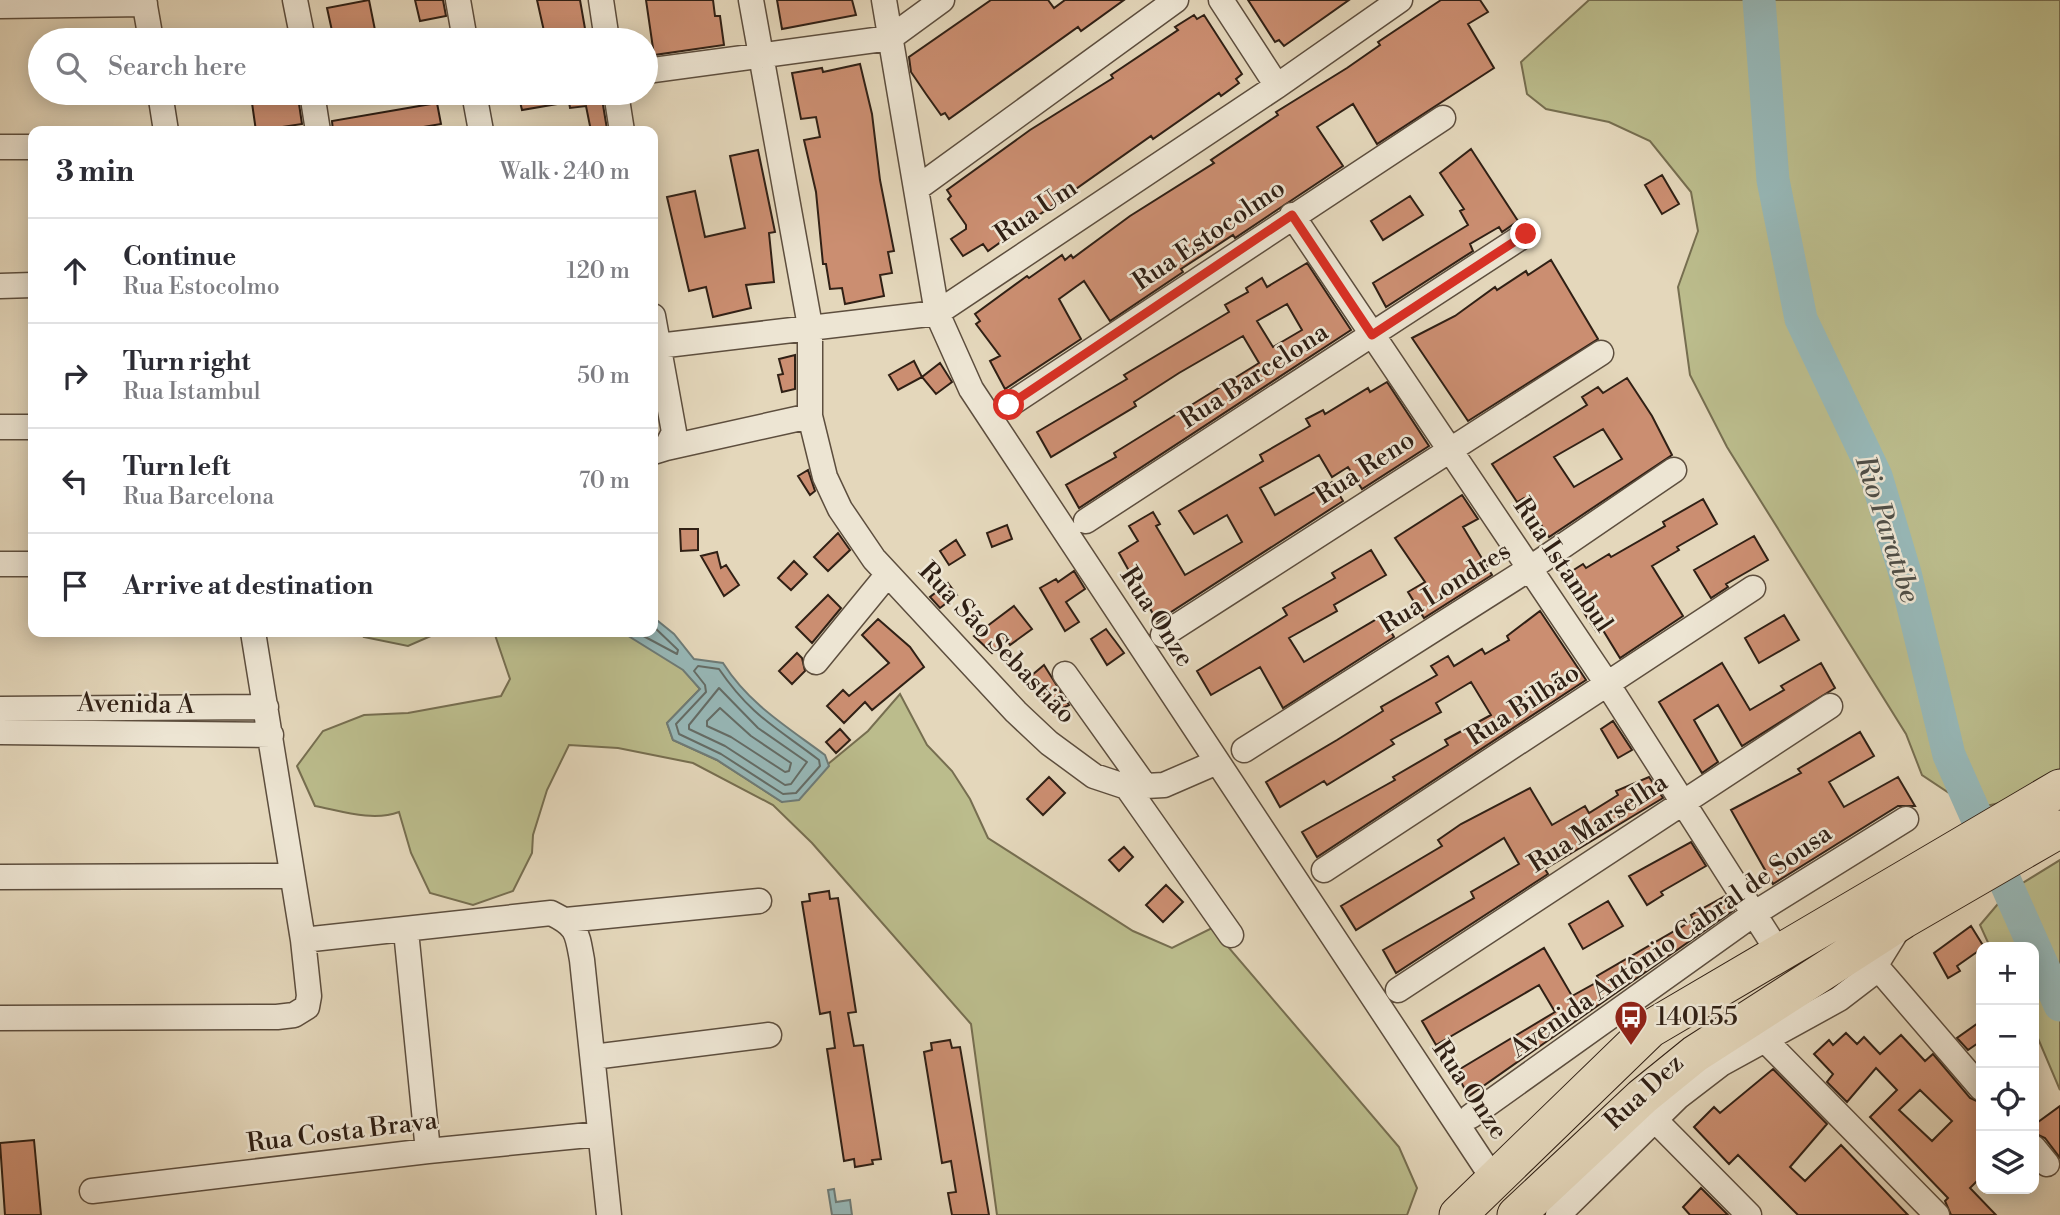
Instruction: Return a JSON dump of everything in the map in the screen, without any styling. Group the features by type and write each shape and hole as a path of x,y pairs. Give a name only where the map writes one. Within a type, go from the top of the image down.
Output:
{"highway":[{"path":"1458,1215 1650,1029 1779,953 1949,873 2001,842 2060,788"},
{"path":"2001,842 2060,829"},
{"path":"1516,1215 1587,1168 1642,1097 1695,1054 1903,920 1949,873"},
{"path":"1541,1136 1587,1168"}],"street":[{"path":"295,0 301,28"},
{"path":"458,0 463,28"},
{"path":"601,0 605,28"},
{"path":"751,0 810,326"},
{"name":"Rua Onze","path":"884,0 937,313 971,389 1494,1180"},
{"path":"658,69 890,38 942,0"},
{"path":"916,189 1176,0"},
{"path":"1221,0 1278,86"},
{"name":"Rua Um","path":"658,346 937,313 1278,86 1400,0"},
{"path":"0,6 144,2 149,28"},
{"path":"162,105 165,126"},
{"path":"314,105 317,126"},
{"path":"476,105 480,126"},
{"path":"618,105 621,126"},
{"name":"Rua Estocolmo","path":"1009,405 1292,215 1443,118"},
{"path":"0,147 28,147"},
{"name":"Rua Istambul","path":"1292,215 1608,685 1779,953"},
{"name":"Rua Barcelona","path":"1086,521 1526,234"},
{"path":"0,286 28,285"},
{"name":"Rua São Sebastião","path":"810,326 810,416 825,477 840,509 888,574 1016,712 1049,743 1094,776 1136,786"},
{"path":"658,346 664,444 810,416"},
{"name":"Rua Reno","path":"1163,635 1601,353"},
{"path":"0,427 28,427"},
{"name":"Rua Londres","path":"1244,750 1529,569 1674,470"},
{"path":"0,564 28,564"},
{"name":"Rua São Sebastião","path":"816,662 888,574"},
{"name":"Rua Bilbão","path":"1324,870 1753,588"},
{"path":"0,1018 294,1015 307,1007 309,996 303,940 290,876 271,735 254,637"},
{"path":"1065,674 1231,935"},
{"name":"Rua Marselha","path":"1398,990 1830,706"},
{"name":"Avenida A","path":"0,709 266,707"},
{"name":"Avenida A","path":"0,732 271,735"},
{"path":"1136,786 1164,785 1217,762"},
{"name":"Avenida Antônio Cabral de Sousa","path":"1471,1116 1755,913 1906,819"},
{"path":"0,877 290,876"},
{"path":"566,920 758,901"},
{"path":"303,940 551,913 566,920 576,931 593,1057 609,1215"},
{"name":"Rua Dez","path":"1564,1213 1587,1168 1655,1121 1678,1097 1721,1064 1839,999 1877,967 1903,920"},
{"path":"405,931 428,1151"},
{"path":"1877,967 1976,1082"},
{"path":"593,1057 769,1035"},
{"path":"1766,1041 1937,1215"},
{"path":"1655,1121 1749,1215"},
{"name":"Rua Costa Brava","path":"92,1191 428,1151 599,1134"}],"green space":[{"path":"1589,0 2060,0 2060,773 2026,797 1973,809 1922,775 1906,734 1727,447 1690,375 1678,287 1698,231 1691,192 1650,141 1609,122 1546,109 1527,94 1521,62"},
{"path":"364,637 429,637 408,646"},
{"path":"496,637 657,637 700,689 667,723 673,740 717,760 782,802 868,731 900,694 927,745 952,771 970,799 988,838 1133,931 1172,948 1212,928 1399,1147 1417,1188 1407,1215 997,1215 971,1024 812,843 773,805 693,763 618,748 569,745 547,790 533,835 532,853 513,891 473,905 430,893 411,853 399,812 368,816 315,806 297,766 323,731 364,715 408,713 501,696 510,679"},
{"path":"2060,860 2060,1090 2039,1041 2039,942 1988,942 1980,925 2008,892"}],"water":[{"path":"658,621 674,634 694,659 723,663 744,691 782,724 825,755 829,766 799,800 782,802 717,760 673,740 667,723 700,689 683,670 630,637 658,637"},
{"path":"834,1189 836,1202 850,1200 852,1215 832,1215 828,1190"}],"building":[{"path":"369,0 375,28 331,28 327,8"},
{"path":"415,0 443,0 446,16 420,21"},
{"path":"537,0 580,0 585,28 543,28"},
{"path":"646,0 713,0 715,16 720,16 724,45 658,54 658,28 650,28"},
{"path":"777,0 852,0 856,15 782,29"},
{"path":"991,0 1048,0 1054,8 1065,0 1124,0 1081,31 1078,27 949,119 945,113 941,115 911,72 909,57"},
{"path":"1248,0 1349,0 1284,46 1279,40 1275,42"},
{"path":"1441,0 1480,0 1488,12 1468,24 1494,68 1377,144 1353,104 1317,127 1343,166 1235,238 1233,235 1181,269 1183,272 1110,321 1084,281 1059,299 1081,339 1005,389 990,361 1000,356 976,324 980,321 975,314 1027,276 1029,278 1062,255 1065,260 1071,255 1073,258 1130,216 1214,163 1211,160 1278,115 1276,112 1347,68 1380,45 1378,42"},
{"path":"1194,15 1197,19 1204,15 1242,74 1236,79 1239,83 1221,96 1219,93 1153,139 1151,136 988,251 983,244 963,256 951,239 966,229 966,225 948,199 951,196 947,190 1030,130 1113,78 1111,75 1178,30 1175,27"},
{"path":"860,64 872,114 880,180 894,251 888,252 892,273 880,275 884,296 845,304 842,288 830,289 826,264 823,264 816,192 804,140 820,137 816,117 801,119 792,73 822,68 823,72"},
{"path":"252,105 299,105 302,124 255,126"},
{"path":"437,105 441,124 332,126 332,121"},
{"path":"521,105 551,105 522,110"},
{"path":"570,105 603,105 606,126 590,126 586,106 570,108"},
{"path":"1471,149 1518,221 1502,232 1499,227 1470,244 1473,251 1386,307 1373,283 1468,225 1460,211 1464,209 1440,173"},
{"path":"758,150 775,232 769,233 774,282 746,285 751,308 713,317 706,287 689,291 667,197 695,191 705,237 745,228 730,156"},
{"path":"1662,175 1679,204 1662,214 1645,185"},
{"path":"1410,196 1423,215 1383,240 1371,221"},
{"path":"1551,260 1598,339 1468,421 1412,338 1455,316 1495,287 1497,290 1526,271 1528,275"},
{"path":"1307,263 1351,330 1079,508 1066,485 1116,457 1114,453 1259,363 1243,336 1179,373 1134,402 1136,406 1051,457 1037,432 1127,379 1124,375 1229,312 1225,305 1248,292 1246,288 1262,278 1267,287","holes":["1287,304 1302,330 1273,347 1257,321"]},
{"path":"795,355 795,389 782,392 778,375 783,374 779,359"},
{"path":"914,361 922,377 898,390 889,375"},
{"path":"940,363 952,382 936,394 922,377"},
{"path":"1627,378 1652,416 1672,455 1549,537 1524,498 1517,502 1492,464 1587,405 1582,397 1598,387 1603,393","holes":["1603,429 1622,459 1574,487 1554,457"]},
{"path":"1387,382 1429,446 1362,489 1348,467 1332,477 1319,455 1260,488 1275,515 1332,482 1343,501 1157,621 1119,553 1138,541 1129,526 1153,512 1160,524 1156,526 1185,575 1242,542 1227,515 1194,534 1179,511 1263,461 1260,455 1310,426 1306,419 1323,410 1325,414 1368,388 1370,392"},
{"path":"808,470 815,491 810,495 798,476"},
{"path":"1462,495 1478,519 1463,527 1492,575 1424,618 1408,592 1425,582 1395,538"},
{"path":"1703,499 1717,524 1677,547 1679,550 1652,566 1683,616 1620,658 1601,627 1596,631 1561,578 1583,564 1586,568 1609,554 1611,557 1665,526 1663,522"},
{"path":"1007,525 1012,539 992,547 987,533"},
{"path":"680,529 698,529 698,550 681,551"},
{"path":"838,533 850,550 828,571 814,557"},
{"path":"1754,536 1768,560 1726,584 1728,587 1711,598 1694,570"},
{"path":"956,540 965,555 949,565 940,551"},
{"path":"1371,550 1386,575 1334,605 1337,611 1289,638 1304,662 1382,616 1394,637 1283,708 1260,667 1211,695 1197,671 1287,615 1283,608 1335,578 1332,573"},
{"path":"717,552 721,568 726,565 739,585 724,596 701,556"},
{"path":"794,561 807,574 791,590 778,578"},
{"path":"1074,571 1085,589 1066,602 1079,622 1065,631 1040,588 1056,579 1058,582"},
{"path":"948,583 957,595 940,608 930,597"},
{"path":"828,595 841,608 812,643 796,627"},
{"path":"1014,606 1032,629 1010,645 1006,639 992,653 974,636"},
{"path":"1540,611 1586,680 1317,857 1302,832 1395,780 1393,777 1448,745 1445,740 1491,715 1471,682 1436,703 1441,712 1391,740 1394,744 1327,785 1324,781 1280,807 1266,782 1383,711 1381,707 1437,675 1431,666 1448,656 1454,666 1482,649 1485,654 1509,640 1507,636"},
{"path":"1784,615 1799,640 1759,663 1745,638"},
{"path":"878,619 910,647 924,667 872,710 865,702 844,723 827,706 843,690 849,696 889,663 862,635"},
{"path":"1106,629 1124,653 1107,665 1091,639"},
{"path":"797,653 802,658 805,671 792,684 779,671"},
{"path":"1722,663 1750,710 1784,690 1781,686 1821,663 1835,688 1742,746 1718,705 1694,720 1718,762 1702,773 1659,702"},
{"path":"1044,665 1069,705 1057,711 1031,676"},
{"path":"1613,721 1632,750 1618,758 1601,729"},
{"path":"840,729 850,740 836,753 826,742"},
{"path":"1860,732 1874,756 1829,782 1844,807 1898,777 1915,806 1898,806 1773,884 1731,810 1801,773 1798,769"},
{"path":"1049,777 1065,793 1043,815 1027,799"},
{"path":"1649,777 1663,798 1545,869 1548,874 1396,973 1383,950 1474,898 1471,892 1519,864 1504,838 1356,930 1341,906 1442,846 1438,840 1461,824 1530,788 1552,825 1585,806 1589,813 1618,795 1616,791"},
{"path":"1691,842 1706,866 1661,892 1663,895 1647,905 1629,876"},
{"path":"1124,847 1133,857 1119,871 1109,860"},
{"path":"1166,885 1183,902 1163,922 1146,905"},
{"path":"829,891 830,899 838,898 856,1012 848,1013 854,1046 863,1045 881,1159 872,1160 873,1164 855,1167 854,1159 844,1161 827,1049 835,1048 830,1012 820,1014 802,902 810,901 809,894"},
{"path":"1725,896 1734,910 1469,1096 1455,1072 1555,1012 1539,985 1436,1045 1422,1021 1544,948 1572,996 1599,981 1597,976 1693,920 1691,915"},
{"path":"1608,901 1623,926 1583,949 1569,924"},
{"path":"1971,926 1981,942 1976,942 1976,953 1957,966 1960,971 1948,978 1934,953"},
{"path":"1976,1025 1976,1044 1968,1050 1957,1038"},
{"path":"1846,1033 1857,1044 1864,1037 1880,1054 1901,1035 1925,1061 1933,1054 1970,1098 1976,1101 1976,1182 1970,1188 1996,1215 1951,1215 1945,1201 1948,1198 1870,1117 1897,1090 1876,1068 1847,1102 1827,1082 1833,1074 1814,1054 1829,1040 1833,1045","holes":["1920,1090 1952,1121 1932,1141 1899,1110"]},
{"path":"950,1040 952,1048 960,1047 989,1215 952,1215 948,1193 956,1192 951,1161 942,1163 924,1052 932,1050 931,1043"},
{"path":"1773,1069 1827,1124 1790,1167 1805,1181 1841,1145 1908,1215 1798,1215 1738,1155 1729,1164 1694,1127 1714,1107 1720,1113"},
{"path":"2060,1106 2060,1158 2045,1138 2039,1135 2039,1121"},
{"path":"34,1140 41,1215 5,1215 0,1143"},
{"path":"1701,1188 1728,1215 1690,1215 1683,1207"}],"waterway":[{"name":"Rio Paratibe","path":"1759,0 1773,180 1801,319 1876,476 1905,573 1949,755 2060,1005"}],"place":[{"name":"140155","path":"1631,1047"}],"route":[{"path":"1009,405 1292,215 1372,335 1526,234"}]}
